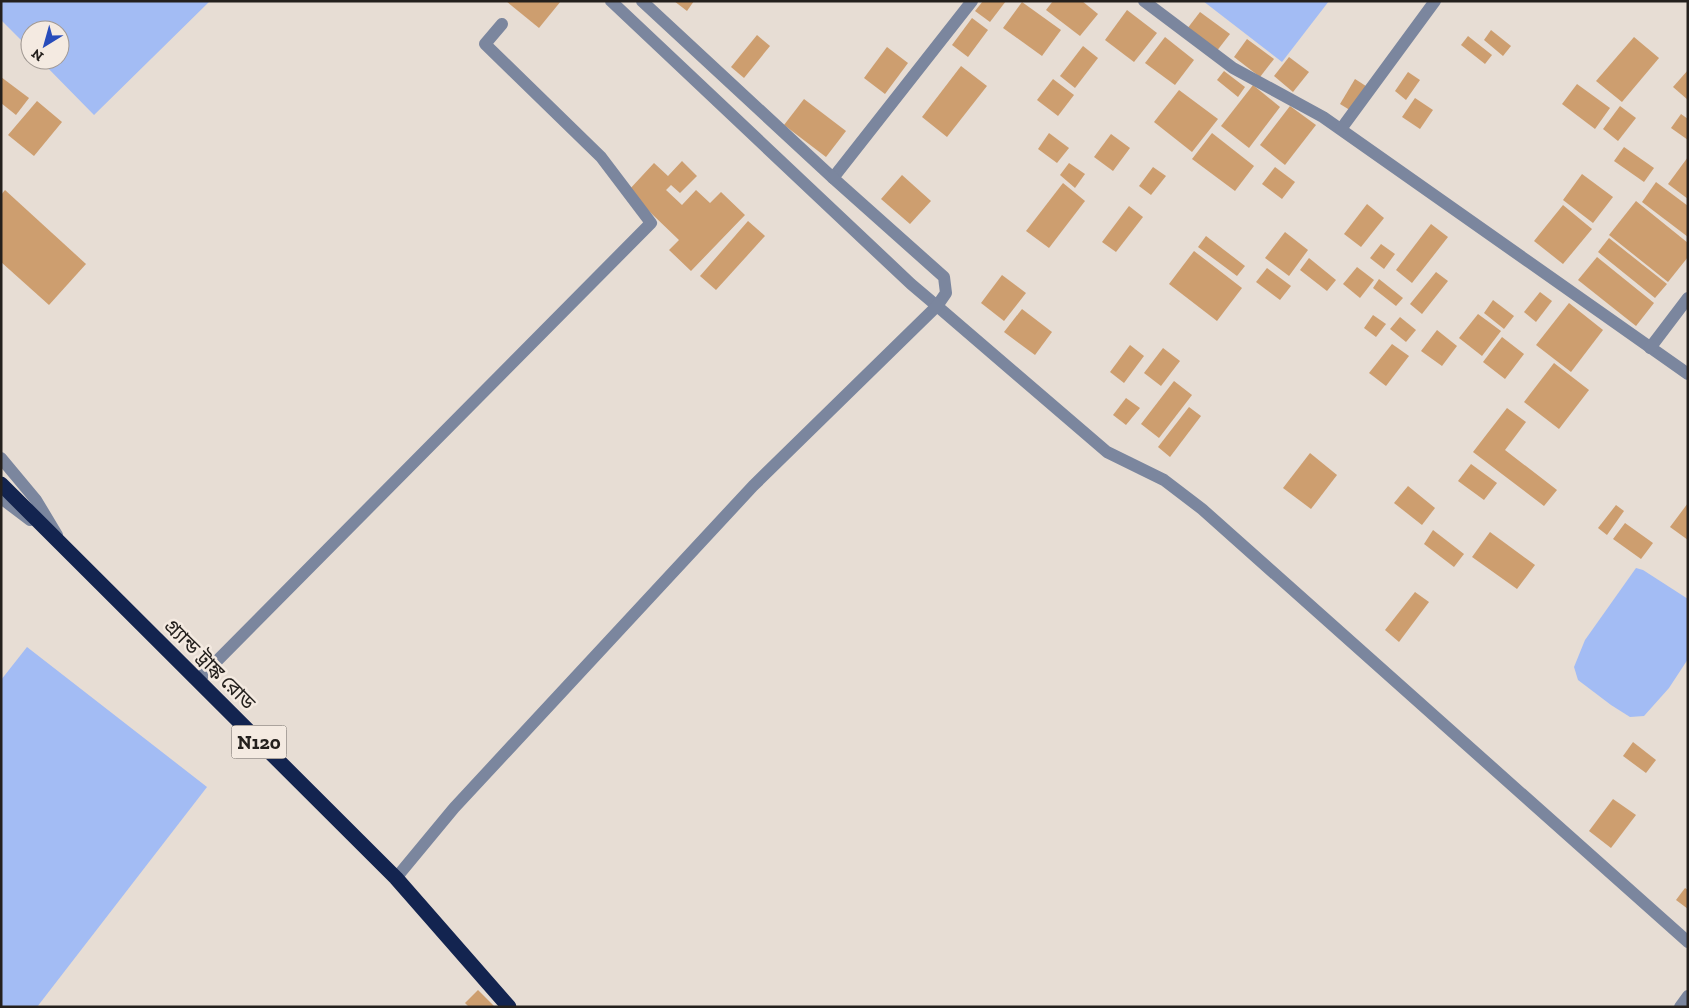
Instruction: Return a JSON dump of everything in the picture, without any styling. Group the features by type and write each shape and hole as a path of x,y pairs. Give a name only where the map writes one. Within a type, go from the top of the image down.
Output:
{"highway":[{"name":"গ্র্যান্ড ট্রাঙ্ক রোড","path":"1,484 396,878 509,1007"}],"street":[{"path":"611,1 911,284 1107,452 1164,480 1202,509 1688,942"},
{"path":"396,878 454,808 752,486 937,306 946,293 944,277 833,178 642,1"},
{"path":"833,178 972,1"},
{"path":"1144,1 1233,68 1322,117 1341,130 1688,374"},
{"path":"1341,130 1435,1"},
{"path":"198,680 651,223 601,157 485,44 502,24"},
{"path":"1650,348 1688,298"},
{"path":"1,458 36,500 65,548"},
{"path":"1,498 65,548"},
{"path":"1680,1007 1688,996"}],"water":[{"path":"1,1 210,1 94,115 50,70 70,70 70,20 20,20 20,39 1,20"},
{"path":"1203,1 1329,1 1282,62"},
{"path":"1636,568 1643,570 1688,599 1688,659 1669,688 1644,716 1630,717 1578,680 1574,667 1585,640"},
{"path":"27,647 207,787 37,1007 1,1007 1,680"}],"building":[{"path":"506,1 561,1 539,28"},
{"path":"674,1 694,1 687,11"},
{"path":"983,1 1006,1 990,22 975,11"},
{"path":"1053,1 1082,1 1098,14 1080,36 1046,10"},
{"path":"1022,2 1061,30 1042,56 1003,28"},
{"path":"1127,10 1157,33 1134,62 1105,40"},
{"path":"1200,12 1230,34 1216,52 1187,29"},
{"path":"972,18 988,30 968,57 952,45"},
{"path":"1491,30 1511,46 1503,56 1484,40"},
{"path":"757,35 770,46 744,78 731,67"},
{"path":"1468,36 1492,55 1485,64 1461,45"},
{"path":"1165,37 1194,60 1175,85 1145,63"},
{"path":"1634,37 1659,58 1622,102 1596,81"},
{"path":"1247,39 1274,59 1260,77 1234,57"},
{"path":"1083,46 1098,58 1075,88 1060,76"},
{"path":"887,47 908,63 885,94 864,78"},
{"path":"1289,57 1309,72 1293,92 1274,76"},
{"path":"961,66 987,86 947,137 922,117"},
{"path":"1688,70 1688,100 1673,87"},
{"path":"1224,71 1245,87 1238,97 1217,80"},
{"path":"1408,72 1420,80 1406,100 1395,91"},
{"path":"1,77 29,98 16,115 1,103"},
{"path":"1053,79 1074,95 1058,116 1037,100"},
{"path":"1355,79 1369,88 1353,112 1340,104"},
{"path":"1577,84 1610,108 1595,129 1562,104"},
{"path":"1253,85 1280,107 1249,148 1221,126"},
{"path":"1179,90 1218,119 1192,152 1154,122"},
{"path":"1415,98 1433,110 1420,129 1402,117"},
{"path":"804,99 846,131 826,157 784,125"},
{"path":"37,101 62,122 34,156 8,135"},
{"path":"1290,106 1316,125 1285,165 1260,145"},
{"path":"1620,106 1636,118 1618,141 1603,129"},
{"path":"1681,114 1688,119 1688,140 1671,128"},
{"path":"1049,133 1069,148 1057,163 1038,149"},
{"path":"1212,133 1254,166 1235,191 1192,159"},
{"path":"1111,134 1130,148 1113,171 1094,157"},
{"path":"1624,147 1654,168 1644,182 1614,161"},
{"path":"1688,157 1688,199 1668,184"},
{"path":"682,161 697,176 680,193 671,185 666,190 682,205 696,190 710,203 721,192 745,215 691,271 669,250 679,240 628,191 654,163 668,176"},
{"path":"1069,163 1085,174 1075,188 1060,175"},
{"path":"1153,167 1166,176 1151,195 1139,186"},
{"path":"1275,167 1295,182 1282,199 1262,184"},
{"path":"1582,174 1613,197 1593,223 1563,200"},
{"path":"902,175 931,201 910,224 881,199"},
{"path":"1656,182 1688,206 1688,237 1642,202"},
{"path":"1063,183 1085,201 1049,248 1026,231"},
{"path":"5,190 86,264 49,305 1,262 1,195"},
{"path":"1636,201 1688,243 1688,257 1668,282 1609,235"},
{"path":"1367,204 1384,218 1361,247 1344,234"},
{"path":"1563,205 1592,229 1563,264 1534,241"},
{"path":"1129,206 1143,217 1116,252 1102,242"},
{"path":"748,221 765,236 716,290 700,276"},
{"path":"1431,224 1448,237 1412,283 1396,270"},
{"path":"1285,232 1308,250 1289,276 1265,258"},
{"path":"1206,236 1245,266 1237,276 1198,247"},
{"path":"1609,238 1667,284 1655,298 1598,252"},
{"path":"1381,244 1395,254 1384,269 1370,258"},
{"path":"1194,251 1242,288 1217,321 1169,284"},
{"path":"1597,257 1654,303 1636,326 1578,280"},
{"path":"1309,258 1336,280 1327,291 1300,270"},
{"path":"1357,267 1374,280 1360,298 1343,284"},
{"path":"1267,268 1291,286 1280,300 1256,282"},
{"path":"1436,272 1448,281 1422,314 1410,304"},
{"path":"1002,275 1026,293 1004,321 981,303"},
{"path":"1379,279 1403,298 1396,306 1373,288"},
{"path":"1540,292 1552,301 1536,322 1524,312"},
{"path":"1493,300 1514,316 1504,329 1484,313"},
{"path":"1569,303 1603,330 1571,372 1536,345"},
{"path":"1022,309 1052,332 1035,355 1004,332"},
{"path":"1478,314 1501,331 1482,356 1459,338"},
{"path":"1373,315 1386,324 1376,337 1364,328"},
{"path":"1400,317 1416,330 1406,342 1390,329"},
{"path":"1437,330 1457,346 1442,366 1421,351"},
{"path":"1502,337 1524,354 1505,379 1483,362"},
{"path":"1392,344 1409,356 1386,386 1369,373"},
{"path":"1130,345 1144,356 1124,383 1110,372"},
{"path":"1163,348 1180,361 1161,386 1144,373"},
{"path":"1554,363 1589,390 1559,429 1524,402"},
{"path":"1174,381 1192,395 1159,438 1141,424"},
{"path":"1126,398 1140,408 1126,425 1113,415"},
{"path":"1189,407 1201,416 1170,457 1158,447"},
{"path":"1507,408 1526,422 1505,450 1557,490 1544,506 1473,452"},
{"path":"1310,453 1337,475 1311,509 1283,488"},
{"path":"1471,464 1497,483 1484,500 1458,481"},
{"path":"1408,486 1435,508 1422,525 1394,503"},
{"path":"1688,503 1688,540 1670,527"},
{"path":"1616,505 1624,511 1607,535 1598,528"},
{"path":"1625,523 1653,543 1641,559 1613,539"},
{"path":"1433,530 1464,554 1454,567 1424,544"},
{"path":"1490,532 1535,565 1517,589 1472,557"},
{"path":"1415,592 1429,602 1399,642 1385,630"},
{"path":"1633,742 1656,760 1646,773 1623,756"},
{"path":"1613,799 1636,815 1611,848 1589,831"},
{"path":"1685,888 1688,890 1688,909 1676,900"},
{"path":"478,990 495,1007 469,1007 465,1003"}]}
